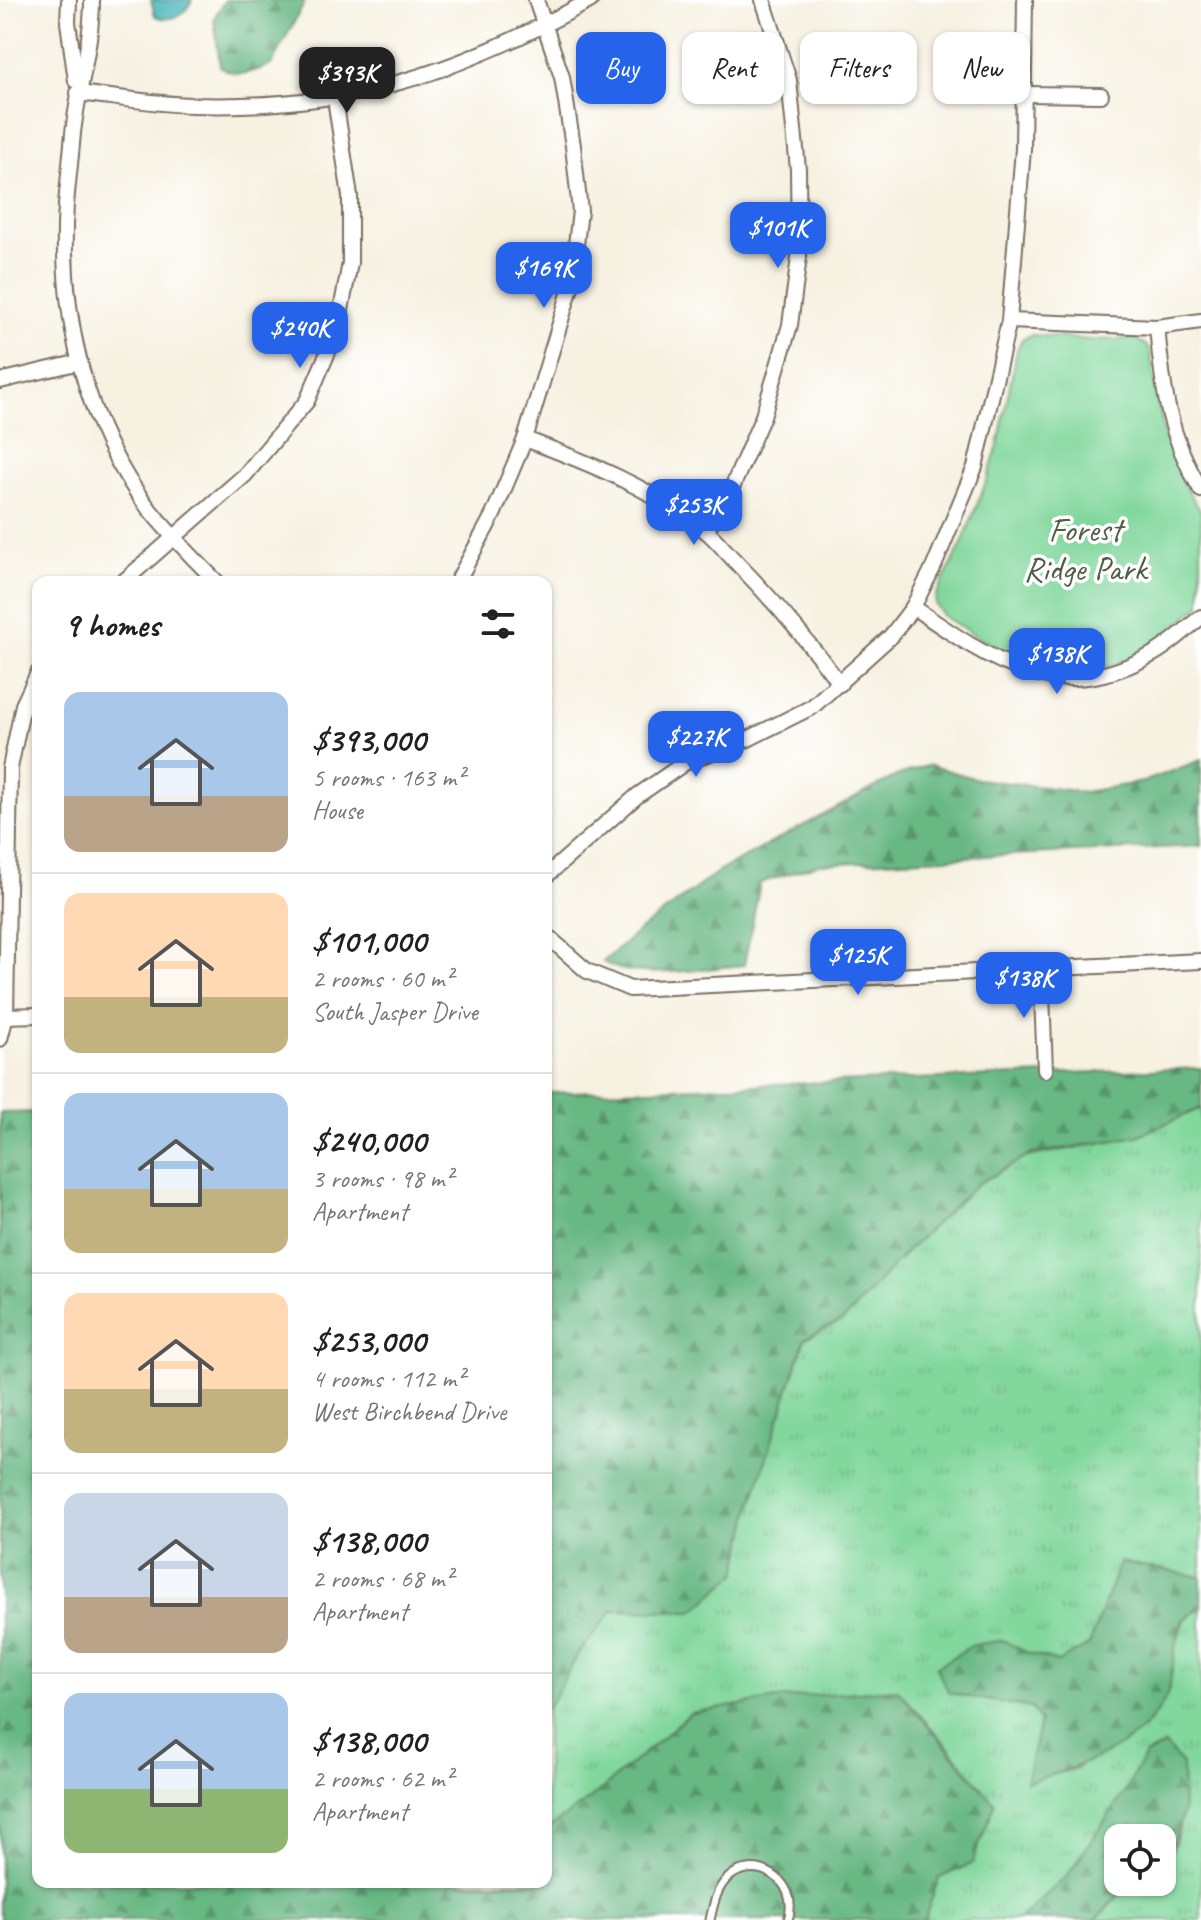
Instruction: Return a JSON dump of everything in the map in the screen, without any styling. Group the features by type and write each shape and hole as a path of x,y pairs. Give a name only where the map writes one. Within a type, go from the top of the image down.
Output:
{"street":[{"path":"69,0 68,22 78,93"},
{"path":"92,0 92,21 78,93 66,207 67,275 73,331 98,416 120,466 149,509 211,576"},
{"path":"460,576 493,515 525,439 571,287 580,211 562,77 536,0"},
{"path":"78,93 192,105 288,104 335,99 390,87 480,57 591,0"},
{"path":"706,531 731,490 763,416 790,325 799,257 798,169 789,80 763,0"},
{"path":"1025,0 1025,32"},
{"path":"1030,94 1101,95"},
{"path":"130,576 245,475 307,401 337,331 350,263 350,196 335,99"},
{"path":"552,871 637,796 686,762 748,739 812,707 891,636 913,607 934,566 975,467 1009,321 1024,104"},
{"path":"1009,321 1157,327 1201,321"},
{"path":"1157,327 1164,398 1185,463 1201,490"},
{"path":"0,381 80,362"},
{"path":"525,439 586,462 658,500 706,531 759,585 813,647 840,684"},
{"path":"913,607 969,646 1010,667 1049,678 1098,676 1112,671 1153,654 1201,617"},
{"path":"0,1039 6,1016 10,768 23,705 32,686"},
{"path":"552,940 587,971 630,989 1201,961"},
{"path":"1041,969 1045,1070"},
{"path":"6,1016 32,1015"}],"lane":[{"path":"710,1920 724,1881 736,1873 752,1870 775,1875 784,1884 790,1900 788,1920"}],"green space":[{"path":"225,0 306,0 271,65 239,74 220,66 214,18"},
{"name":"Forest Ridge Park","path":"1032,335 1090,340 1135,339 1146,345 1150,352 1165,439 1201,512 1201,605 1137,654 1110,666 1085,671 1036,665 1012,655 943,616 935,604 936,595 961,546 988,477 998,446 1017,350 1022,339"},
{"path":"1201,760 1201,846 818,864 760,883 744,965 651,973 616,968 603,962 636,933 719,871 896,776 929,765 977,779 1084,792 1143,782"},
{"path":"1201,1068 1201,1108 1137,1136 1032,1154 977,1184 905,1253 844,1320 805,1338 752,1503 737,1573 693,1611 613,1610 577,1656 552,1700 552,1093"},
{"path":"1201,1108 1201,1577 1120,1562 1089,1645 1059,1662 1027,1653 1002,1640 987,1700 1031,1708 1040,1722 1027,1781 1077,1768 1167,1695 1184,1619 1201,1608 1201,1920 1096,1920 1118,1896 1176,1896 1176,1840 1181,1816 1182,1764 1145,1755 1122,1796 1067,1876 1019,1920 924,1920 939,1878 972,1863 995,1804 897,1689 784,1698 691,1713 595,1795 552,1826 552,1700 577,1656 613,1610 693,1611 737,1573 752,1503 805,1338 844,1320 905,1253 976,1184 1027,1157 1137,1136"},
{"path":"32,1112 32,1888 552,1888 552,1826 595,1795 691,1713 784,1698 897,1689 995,1804 972,1863 939,1878 924,1920 0,1920 0,1113"},
{"path":"1120,1562 1201,1577 1201,1608 1181,1625 1166,1697 1142,1730 1125,1742 1086,1763 1026,1782 1040,1722 1031,1708 949,1693 936,1667 973,1645 1003,1640 1027,1653 1058,1662 1089,1645"},
{"path":"1165,1745 1182,1764 1183,1811 1176,1834 1176,1824 1104,1824 1104,1896 1118,1896 1096,1920 1019,1920 1067,1876 1122,1796 1145,1755"}],"water":[{"path":"151,0 192,0 181,14 167,19 155,16"}]}
